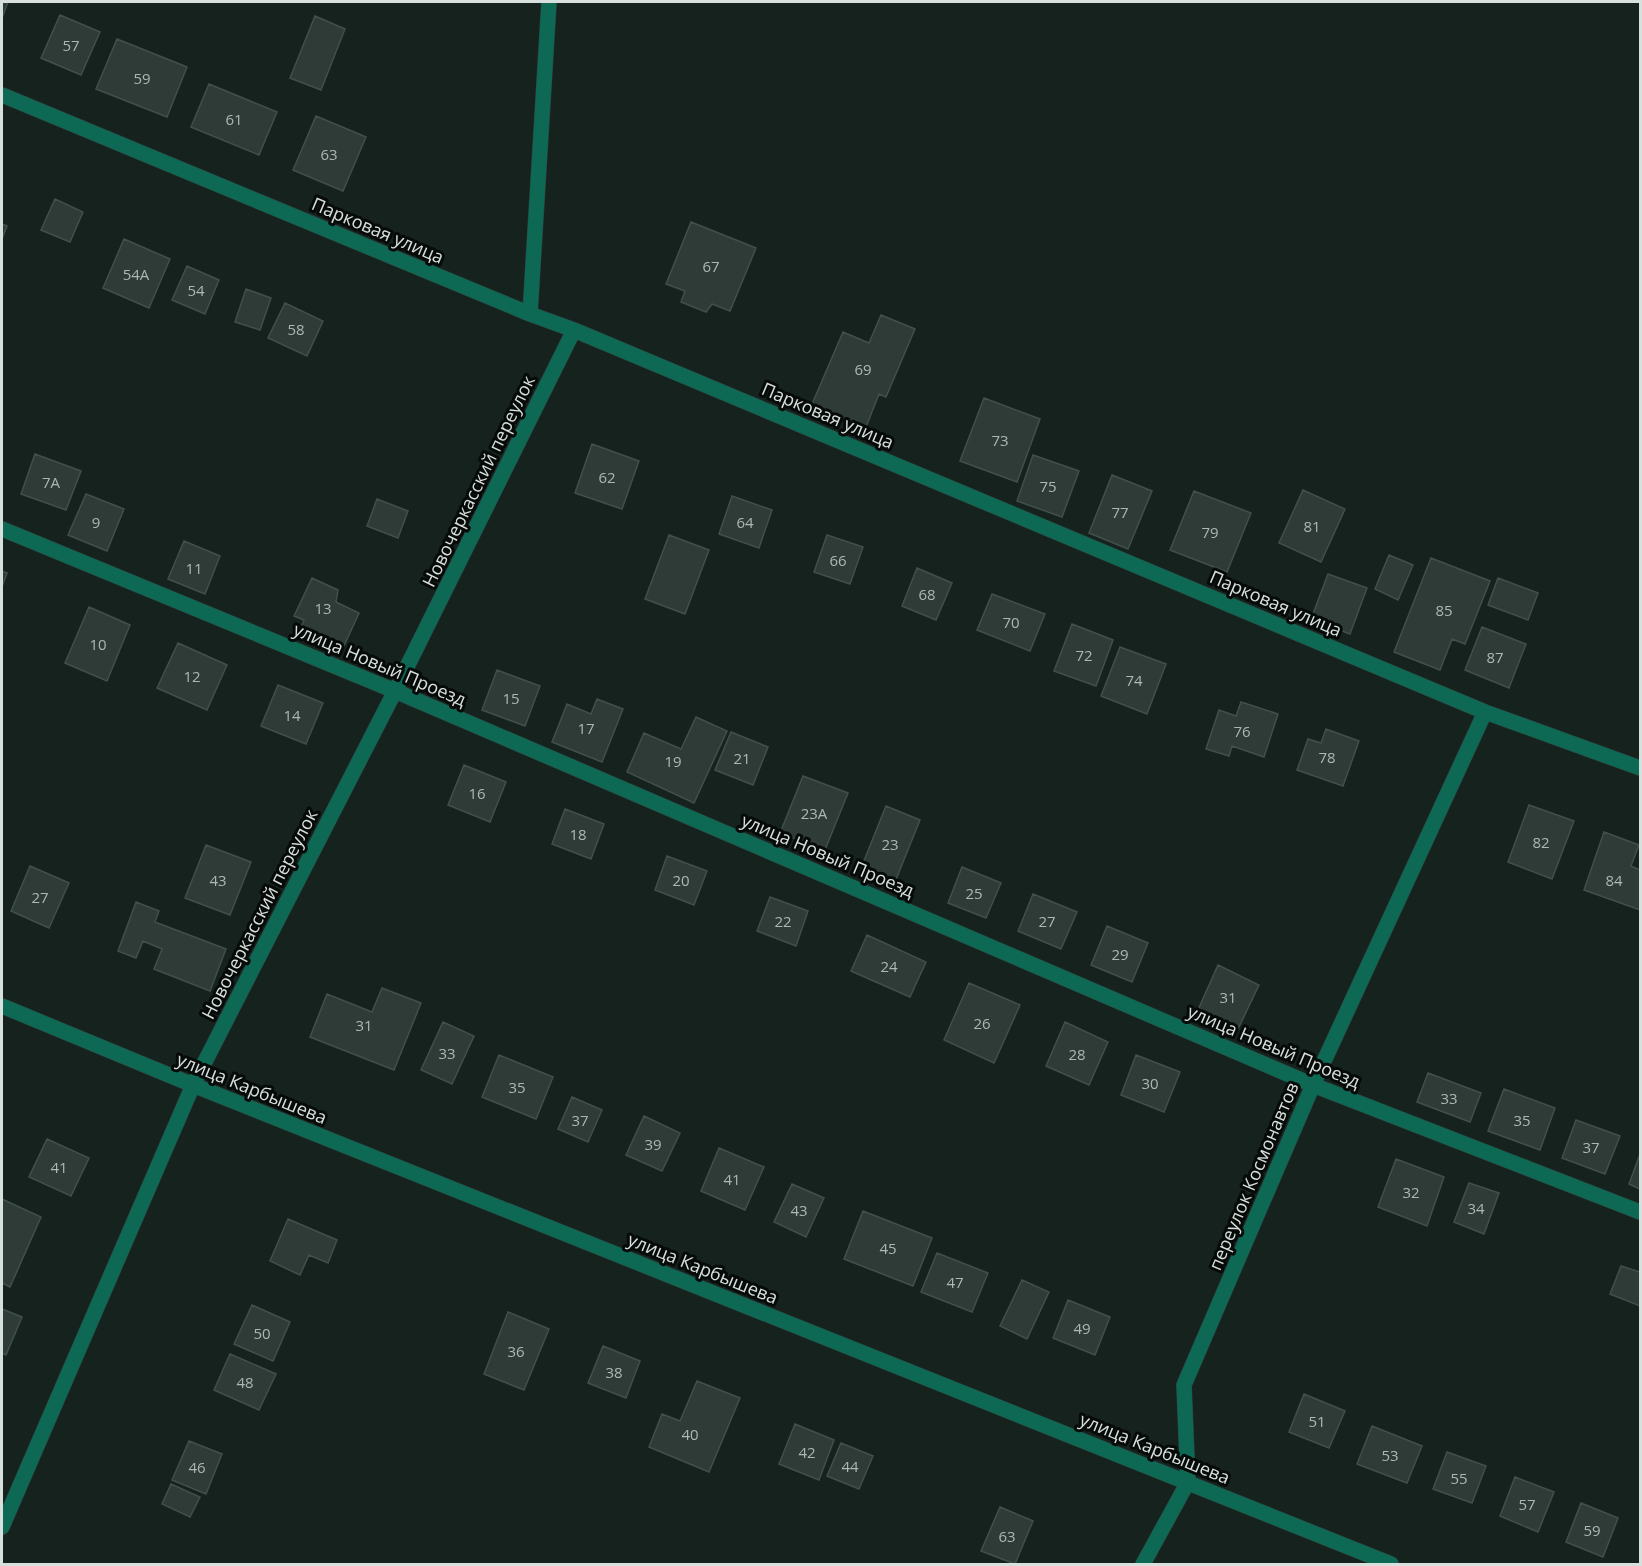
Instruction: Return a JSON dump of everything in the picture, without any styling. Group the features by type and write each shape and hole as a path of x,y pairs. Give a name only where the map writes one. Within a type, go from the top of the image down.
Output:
{"street":[{"path":"530,315 549,2"},
{"name":"Парковая улица","path":"2,95 530,315 574,330 1485,712 1641,768"},
{"name":"Новочеркасский переулок","path":"2,1527 193,1085 395,691 574,330"},
{"name":"улица Новый Проезд","path":"2,529 395,691 1313,1085 1641,1212"},
{"name":"переулок Космонавтов","path":"1188,1482 1184,1385 1313,1085 1485,712"},
{"name":"улица Карбышева","path":"2,1006 193,1085 1391,1564"},
{"path":"1143,1564 1188,1482"}],"building":[{"path":"2,2 8,2 2,18"},
{"path":"60,15 100,32 81,75 41,58"},
{"path":"315,16 345,29 321,90 290,78"},
{"path":"117,39 187,67 167,117 96,89"},
{"path":"209,84 277,112 259,155 191,127"},
{"path":"316,116 366,137 343,191 293,170"},
{"path":"55,199 83,212 70,242 41,230"},
{"path":"691,222 756,248 730,311 712,304 706,312 681,302 685,291 666,284"},
{"path":"2,224 7,226 2,239"},
{"path":"124,239 170,259 149,308 103,288"},
{"path":"187,266 219,280 205,314 172,300"},
{"path":"246,289 271,298 260,330 235,322"},
{"path":"285,303 323,321 307,356 268,338"},
{"path":"881,315 915,329 886,397 879,394 866,427 812,404 843,332 869,343"},
{"path":"984,398 1040,419 1017,482 960,461"},
{"path":"592,444 639,461 622,509 575,493"},
{"path":"35,454 81,471 66,510 21,494"},
{"path":"1033,455 1079,471 1062,517 1017,501"},
{"path":"1112,475 1152,491 1128,549 1089,533"},
{"path":"1303,490 1345,509 1321,562 1279,543"},
{"path":"1194,491 1251,513 1227,572 1170,550"},
{"path":"86,494 124,509 107,551 68,535"},
{"path":"732,496 772,510 759,548 719,534"},
{"path":"377,499 408,511 398,538 367,526"},
{"path":"669,535 709,550 685,614 645,599"},
{"path":"827,535 863,547 850,584 814,572"},
{"path":"184,541 220,556 205,594 168,579"},
{"path":"1389,555 1413,565 1398,600 1375,589"},
{"path":"1431,558 1490,581 1465,644 1452,639 1440,670 1394,652"},
{"path":"917,568 952,583 936,620 902,606"},
{"path":"2,571 7,573 2,587"},
{"path":"1328,574 1367,588 1350,634 1311,619"},
{"path":"312,578 338,590 336,602 359,613 343,648 301,628 304,620 294,616"},
{"path":"1498,578 1538,593 1528,620 1488,605"},
{"path":"992,594 1045,614 1030,651 977,630"},
{"path":"89,607 130,625 107,681 65,663"},
{"path":"1072,624 1113,640 1096,686 1054,671"},
{"path":"1482,627 1526,644 1509,688 1465,670"},
{"path":"178,643 227,665 207,710 157,688"},
{"path":"1120,647 1166,664 1147,714 1101,696"},
{"path":"497,670 540,686 525,726 482,710"},
{"path":"278,685 323,703 306,744 261,726"},
{"path":"597,699 623,709 602,762 552,742 567,704 591,714"},
{"path":"1241,702 1278,714 1264,757 1232,746 1229,756 1206,749 1219,710 1236,716"},
{"path":"696,717 727,731 694,803 627,772 644,733 681,749"},
{"path":"1326,729 1359,741 1343,786 1297,770 1308,739 1321,743"},
{"path":"731,732 768,747 753,785 715,770"},
{"path":"464,765 506,782 490,822 448,805"},
{"path":"803,776 848,793 825,850 780,833"},
{"path":"1529,805 1574,821 1552,879 1508,862"},
{"path":"886,806 920,820 895,882 861,868"},
{"path":"565,809 604,824 591,859 552,844"},
{"path":"1604,832 1639,845 1631,866 1640,870 1640,910 1584,890"},
{"path":"206,845 251,862 230,915 185,898"},
{"path":"667,856 707,871 694,905 655,890"},
{"path":"30,866 69,883 49,928 11,911"},
{"path":"962,867 1001,883 986,918 948,903"},
{"path":"1033,894 1077,912 1061,949 1018,931"},
{"path":"770,897 808,911 796,946 757,931"},
{"path":"136,902 159,911 155,922 226,949 210,991 154,969 162,949 143,941 136,958 118,951"},
{"path":"1107,926 1148,943 1132,982 1091,965"},
{"path":"867,935 926,962 910,997 851,971"},
{"path":"1218,965 1259,985 1238,1029 1198,1010"},
{"path":"969,983 1020,1005 994,1063 944,1040"},
{"path":"382,988 421,1003 394,1070 310,1037 327,994 372,1012"},
{"path":"443,1022 474,1036 452,1084 421,1070"},
{"path":"1065,1022 1108,1042 1089,1085 1046,1066"},
{"path":"499,1055 553,1077 536,1119 482,1097"},
{"path":"1136,1055 1180,1072 1164,1112 1121,1095"},
{"path":"1428,1073 1481,1093 1470,1122 1417,1102"},
{"path":"1504,1089 1555,1108 1540,1150 1488,1131"},
{"path":"572,1097 602,1110 588,1142 558,1129"},
{"path":"644,1116 680,1133 662,1171 626,1155"},
{"path":"1576,1120 1620,1136 1605,1174 1562,1158"},
{"path":"47,1139 89,1158 71,1196 29,1177"},
{"path":"719,1148 764,1167 745,1210 701,1191"},
{"path":"1640,1154 1640,1189 1629,1184"},
{"path":"1396,1159 1444,1177 1427,1226 1378,1207"},
{"path":"1469,1183 1499,1193 1484,1234 1454,1222"},
{"path":"792,1184 824,1198 806,1237 774,1222"},
{"path":"2,1199 41,1217 10,1287 2,1283"},
{"path":"863,1211 932,1238 913,1286 844,1259"},
{"path":"288,1219 337,1240 328,1263 309,1255 300,1275 270,1261"},
{"path":"937,1253 988,1273 972,1312 921,1292"},
{"path":"1621,1266 1640,1272 1640,1306 1610,1294"},
{"path":"1022,1280 1049,1292 1027,1339 1000,1326"},
{"path":"1068,1300 1110,1317 1095,1355 1053,1338"},
{"path":"252,1305 290,1322 273,1361 234,1344"},
{"path":"2,1309 22,1317 6,1355 2,1353"},
{"path":"508,1312 549,1329 524,1390 484,1374"},
{"path":"603,1346 640,1361 626,1398 588,1383"},
{"path":"230,1354 276,1374 259,1410 214,1390"},
{"path":"697,1381 740,1398 709,1472 649,1447 662,1414 680,1421"},
{"path":"1304,1394 1345,1411 1329,1448 1289,1432"},
{"path":"795,1424 834,1440 819,1480 779,1464"},
{"path":"1372,1426 1422,1446 1407,1483 1357,1464"},
{"path":"189,1441 222,1454 206,1494 172,1480"},
{"path":"841,1443 873,1456 859,1489 827,1476"},
{"path":"1447,1452 1486,1466 1472,1503 1433,1489"},
{"path":"1515,1477 1554,1492 1538,1532 1500,1516"},
{"path":"171,1484 200,1497 190,1517 162,1504"},
{"path":"1581,1503 1618,1518 1603,1557 1566,1542"},
{"path":"1000,1507 1033,1521 1015,1564 981,1551"}]}
